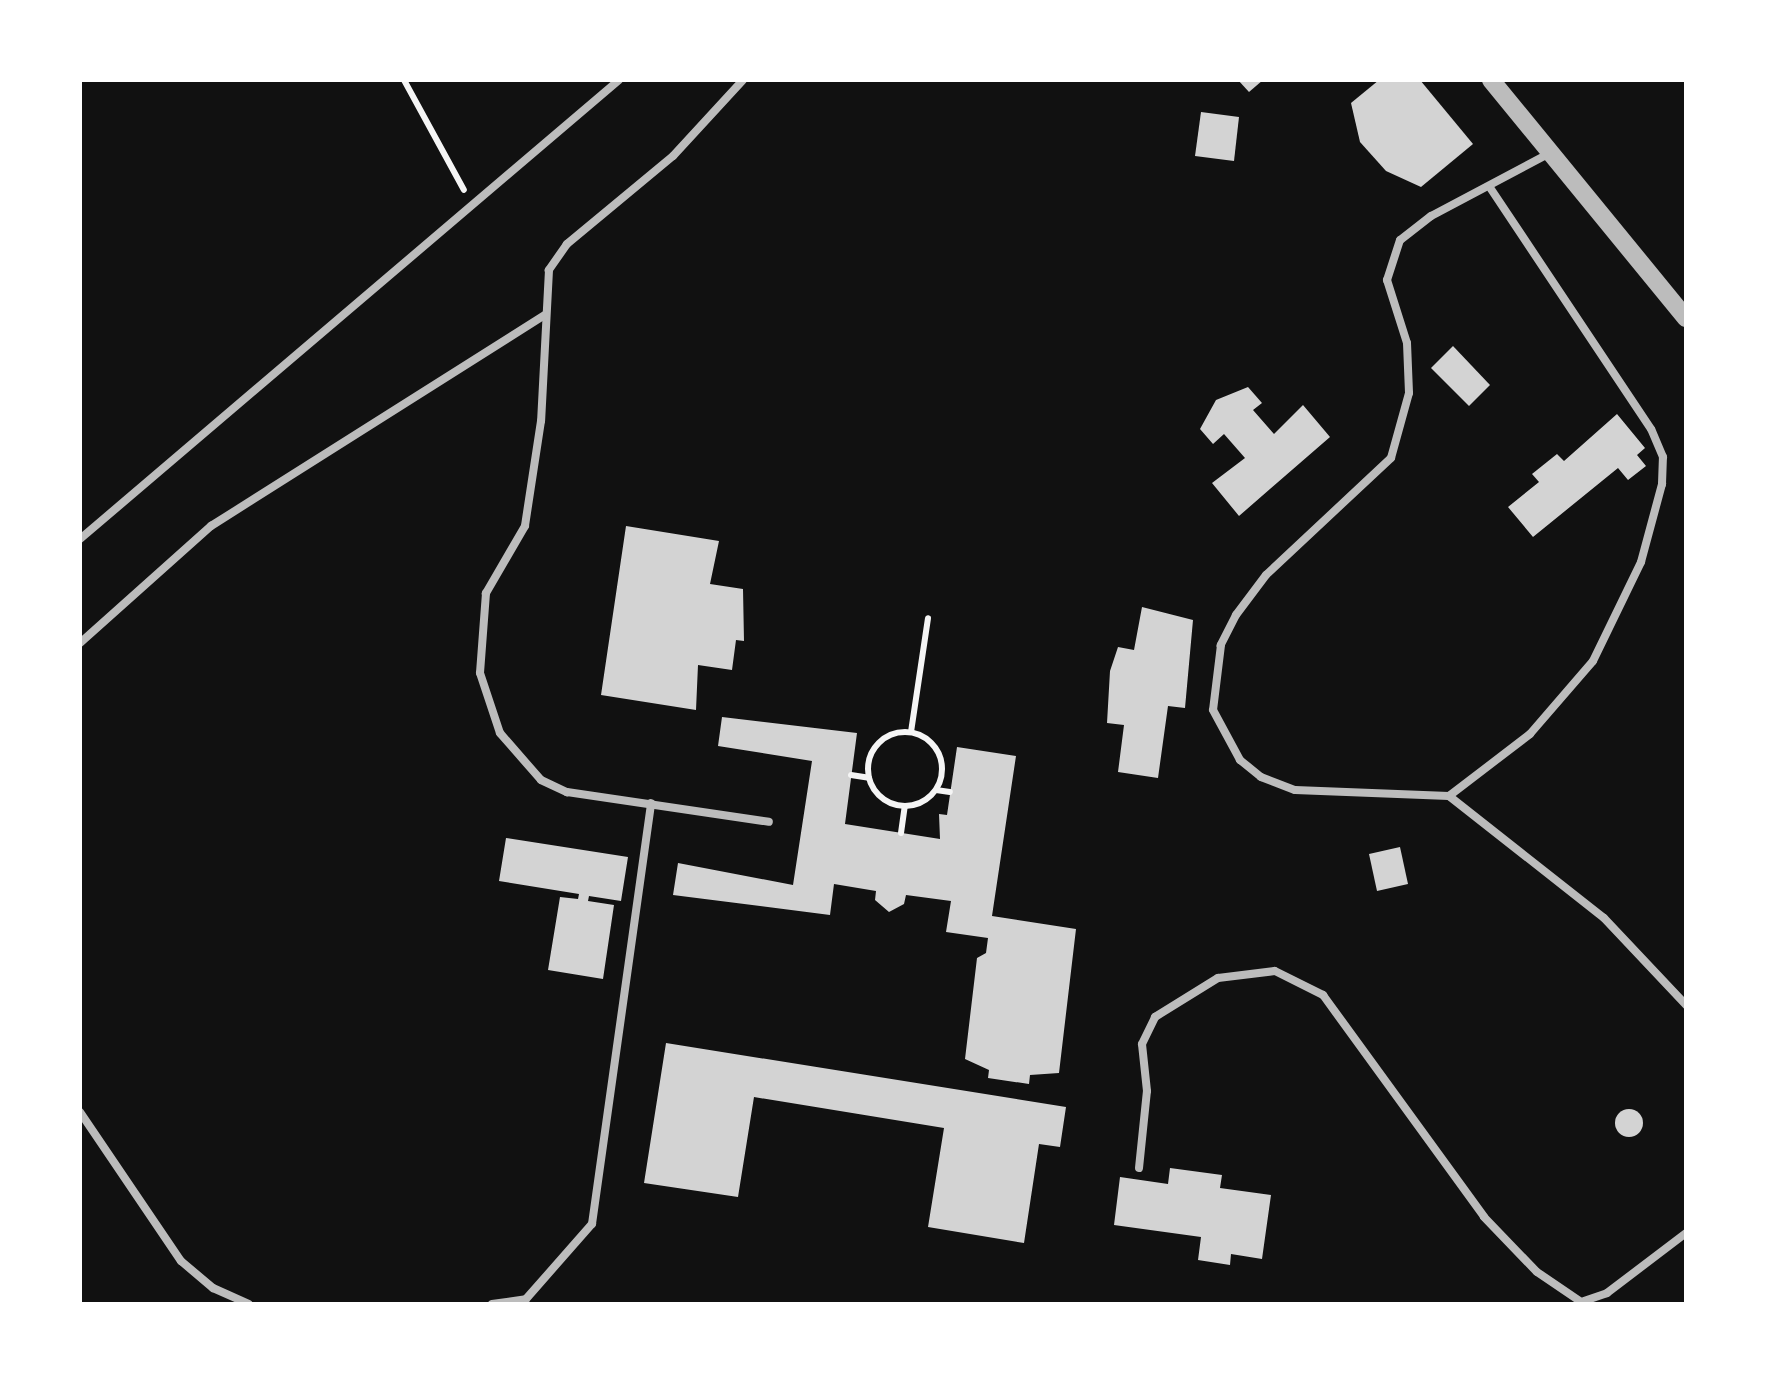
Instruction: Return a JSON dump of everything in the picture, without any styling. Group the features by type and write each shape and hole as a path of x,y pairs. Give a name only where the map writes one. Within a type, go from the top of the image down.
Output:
{"street":[{"path":"1491,80 1686,318"}],"lane":[{"path":"80,539 474,208 619,80"},
{"path":"743,80 672,156 567,244 549,270 541,421 525,526 486,592 480,642 484,696 511,749 540,780 566,792 769,822"},
{"path":"1550,153 1491,189 1432,216 1400,240 1388,280 1407,343 1409,392 1391,458 1266,575 1236,615 1215,672 1220,732 1261,777 1295,790 1338,795 1449,796 1604,918 1686,1006"},
{"path":"1449,796 1530,734 1593,661 1641,562 1662,484 1663,456 1651,429 1491,189"},
{"path":"80,643 211,526 546,315"},
{"path":"492,1304 530,1302 592,1224 651,803"},
{"path":"1139,1168 1147,1091 1142,1044 1155,1016 1218,978 1274,972 1323,995 1484,1217 1537,1272 1584,1302 1607,1293 1686,1233"},
{"path":"80,1112 181,1261 213,1288 249,1304"}],"path":[{"path":"404,80 474,208"},
{"path":"911,732 928,618"},
{"path":"869,778 878,744 911,732"},
{"path":"911,732 939,754 936,790"},
{"path":"851,775 869,778 882,798 905,806 936,790 950,792"},
{"path":"901,833 905,806"}],"building":[{"path":"1238,80 1263,80 1249,92"},
{"path":"1379,80 1420,80 1473,144 1421,187 1386,171 1360,142 1351,103"},
{"path":"1201,112 1239,117 1234,161 1195,156"},
{"path":"1453,346 1490,385 1469,406 1431,368"},
{"path":"1248,387 1262,403 1253,410 1274,434 1303,405 1330,437 1239,516 1212,483 1245,458 1224,434 1213,444 1200,429 1216,400"},
{"path":"1617,414 1645,448 1637,455 1646,466 1628,480 1618,468 1533,537 1508,507 1539,482 1532,474 1557,454 1564,461"},
{"path":"626,526 719,541 710,584 743,589 744,641 736,640 732,670 698,665 696,710 601,695"},
{"path":"1142,607 1193,620 1185,708 1168,706 1158,778 1118,772 1124,725 1107,723 1110,671 1118,647 1134,650"},
{"path":"722,717 857,733 845,824 940,839 939,814 947,815 957,747 1016,756 992,916 1076,929 1059,1073 1030,1075 1029,1084 988,1078 989,1070 965,1059 977,958 986,953 988,938 946,932 951,901 906,895 904,904 889,912 875,900 876,891 834,884 830,915 673,895 678,863 793,885 812,761 718,746"},
{"path":"506,838 628,857 621,901 589,896 588,901 614,905 603,979 548,970 560,897 578,899 579,894 499,881"},
{"path":"1400,847 1408,884 1377,891 1369,854"},
{"path":"666,1043 1066,1107 1060,1147 1039,1144 1024,1243 928,1227 944,1128 754,1097 738,1197 644,1183"},
{"path":"1629,1109 1639,1113 1643,1123 1639,1133 1629,1137 1619,1133 1615,1123 1619,1113"},
{"path":"1170,1168 1222,1175 1220,1188 1271,1195 1262,1259 1231,1254 1230,1265 1198,1260 1201,1237 1114,1225 1120,1177 1168,1184"}]}
